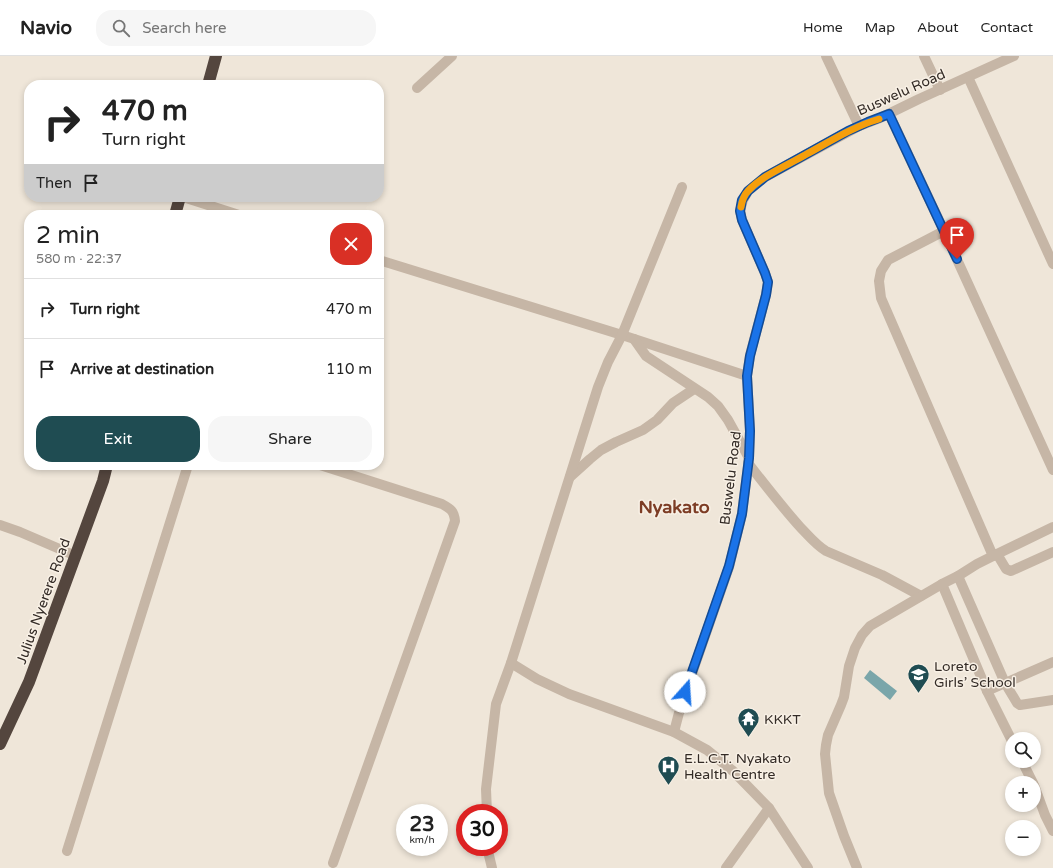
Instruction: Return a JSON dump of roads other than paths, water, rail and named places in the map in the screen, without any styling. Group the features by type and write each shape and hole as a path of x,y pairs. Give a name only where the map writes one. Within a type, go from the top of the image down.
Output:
{"highway":[{"path":"209,80 216,56"},
{"name":"Julius Nyerere Road","path":"0,744 29,682 76,556 105,470"}],"street":[{"path":"417,88 452,56"},
{"path":"826,56 860,126"},
{"path":"924,56 940,90"},
{"name":"Buswelu Road","path":"674,732 681,705 729,566 742,514 749,460 750,431 747,376 750,356 768,282 742,220 740,211 742,200 748,191 765,177 860,126 1014,56"},
{"path":"968,78 1053,264"},
{"path":"889,114 1053,470"},
{"path":"487,804 486,789 496,704 511,663 598,387 608,362 622,334 682,187"},
{"path":"197,202 223,210"},
{"path":"944,231 888,260 881,271 880,281 882,298 995,555 1006,569 1012,571 1053,552"},
{"path":"384,262 622,334 747,376"},
{"path":"634,339 646,356 708,397 718,406 728,420 749,460 774,497 818,546 826,551 882,575 921,596"},
{"path":"569,479 596,454 616,442 648,427 673,403 694,389"},
{"path":"67,851 186,470"},
{"path":"333,864 455,521 451,509 442,504 336,470"},
{"path":"0,525 76,556"},
{"path":"857,868 829,793 826,745 828,735 841,705 849,666 855,648 862,635 870,626 942,584 995,555 1053,527"},
{"path":"958,576 1005,683 1017,703 1020,705 1053,700"},
{"path":"942,584 987,691 1008,732"},
{"path":"987,691 1053,662"},
{"path":"511,663 537,679 569,694 674,732 707,750 733,771 769,808 808,868"},
{"path":"1041,806 1044,815 1053,831"},
{"path":"726,868 769,808"},
{"path":"490,856 492,868"}],"water":[{"path":"870,670 897,691 890,700 864,678"}],"place":[{"name":"Loreto Girls’ School","path":"918,694"},
{"name":"KKKT","path":"749,738"},
{"name":"E.L.C.T. Nyakato Health Centre","path":"669,786"}],"district":[{"name":"Nyakato","path":"674,507"}]}
